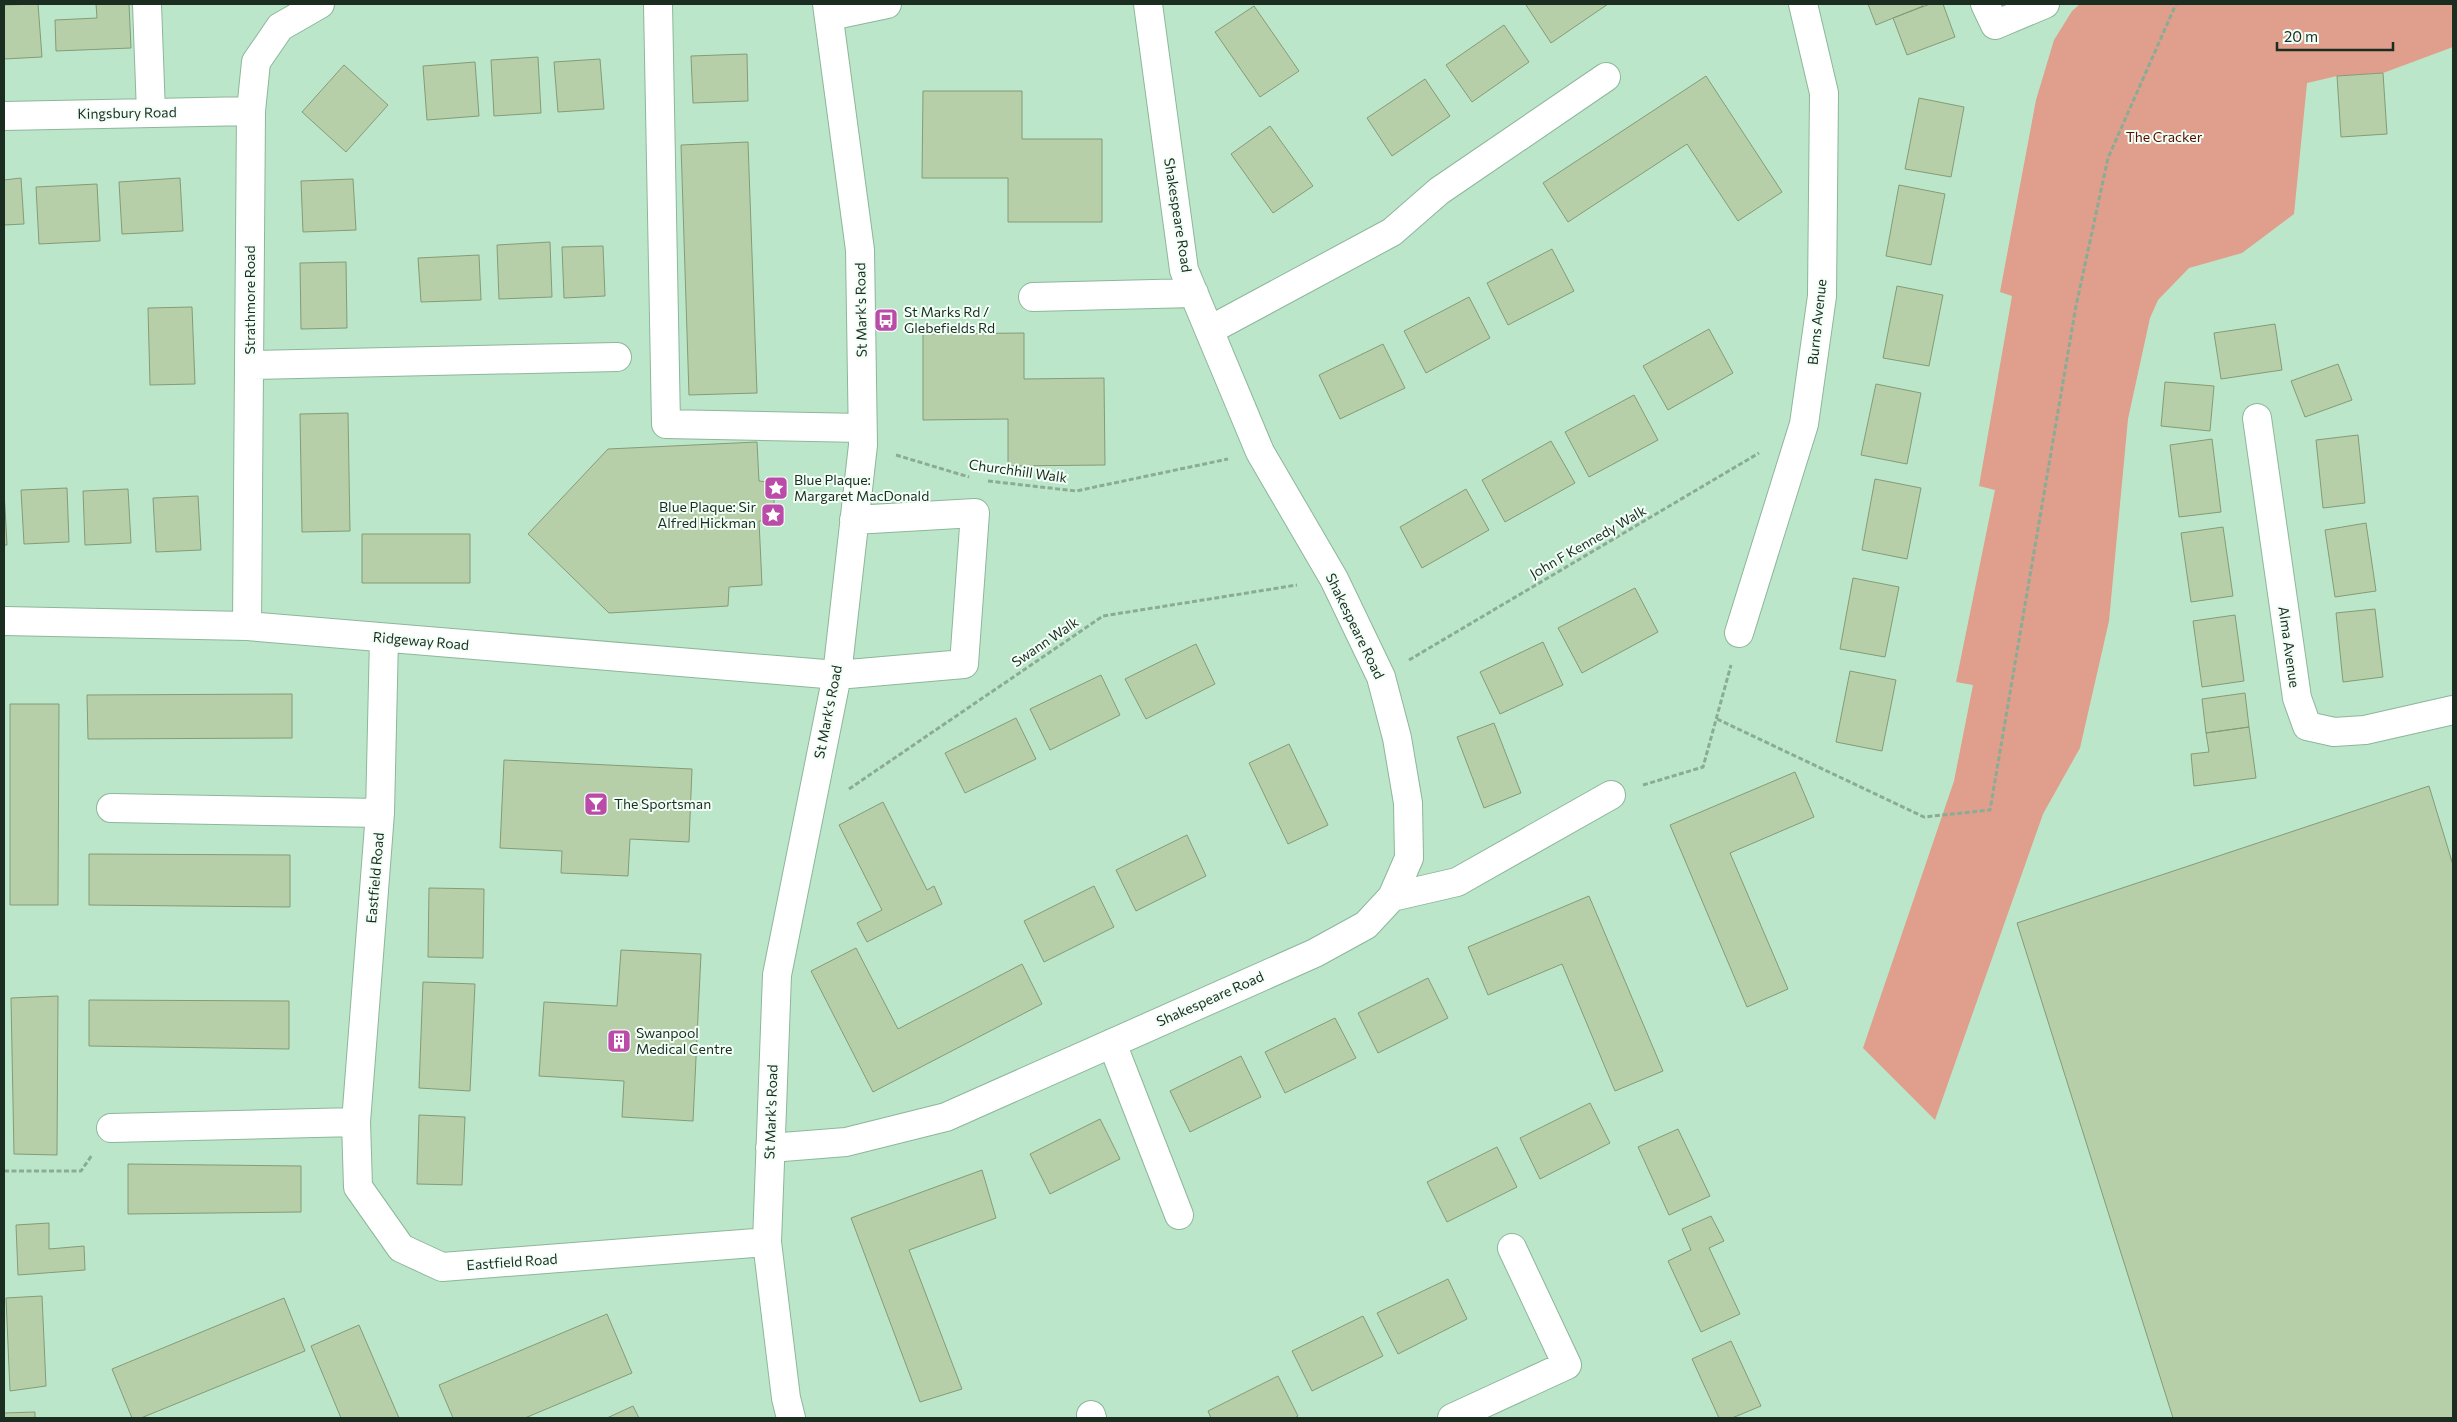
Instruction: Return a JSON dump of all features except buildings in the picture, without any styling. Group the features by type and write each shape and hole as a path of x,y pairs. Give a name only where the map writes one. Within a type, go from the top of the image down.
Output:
{"street":[{"path":"147,4 151,113"},
{"name":"Strathmore Road","path":"247,626 251,110 256,62 280,27 320,4"},
{"path":"658,4 666,424 862,436"},
{"path":"828,10 886,4"},
{"name":"Shakespeare Road","path":"770,1148 846,1142 946,1117 1315,953 1366,925 1392,897 1409,858 1408,802 1397,738 1381,677 1334,579 1260,452 1184,270 1148,4"},
{"name":"Burns Avenue","path":"1740,633 1804,424 1822,296 1825,175 1824,93 1803,4"},
{"path":"1985,4 1995,25 2045,4"},
{"name":"St Mark's Road","path":"791,1418 786,1398 767,1242 777,975 837,675 862,436 860,250 828,10"},
{"path":"1210,330 1392,232 1439,191 1606,77"},
{"name":"Kingsbury Road","path":"4,116 251,110"},
{"path":"1033,297 1194,293"},
{"path":"250,365 617,358"},
{"name":"Alma Avenue","path":"2257,418 2297,698 2307,726 2334,732 2365,730 2453,710"},
{"name":"Ridgeway Road","path":"4,621 247,626 837,675 964,664 975,513 854,520"},
{"name":"Eastfield Road","path":"384,638 380,813 356,1122 358,1187 400,1248 442,1267 767,1242"},
{"path":"1392,897 1458,882 1611,795"},
{"name":"Eastfield Road","path":"111,808 380,813"},
{"path":"1112,1043 1179,1215"},
{"path":"111,1128 356,1122"},
{"path":"1452,1418 1567,1365 1512,1248"}],"path":[{"path":"1717,719 1924,817 1990,810 2076,306 2108,158 2176,4"},
{"name":"John F Kennedy Walk","path":"1381,677 1732,471 1804,424"},
{"name":"Churchhill Walk","path":"862,436 976,479"},
{"name":"Churchhill Walk","path":"985,480 1076,491 1260,452"},
{"name":"Swann Walk","path":"807,818 1103,616 1334,579"},
{"path":"1611,795 1703,767 1740,633"},
{"path":"4,1171 81,1171 111,1128"}],"green space":[{"name":"The Cracker","path":"2080,4 2453,4 2453,47 2383,73 2337,76 2307,83 2294,214 2242,253 2189,268 2158,300 2150,318 2128,419 2109,621 2080,748 2043,814 1935,1120 1863,1048 1954,781 1973,685 1956,682 1995,490 1979,486 2012,296 2000,292 2036,100 2054,40 2072,11"}],"place":[{"name":"St Marks Rd / Glebefields Rd","path":"886,320"},
{"name":"Blue Plaque: Margaret MacDonald","path":"776,488"},
{"name":"Blue Plaque: Sir Alfred Hickman","path":"773,515"},
{"name":"The Sportsman","path":"596,804"},
{"name":"Swanpool Medical Centre","path":"619,1041"}]}
